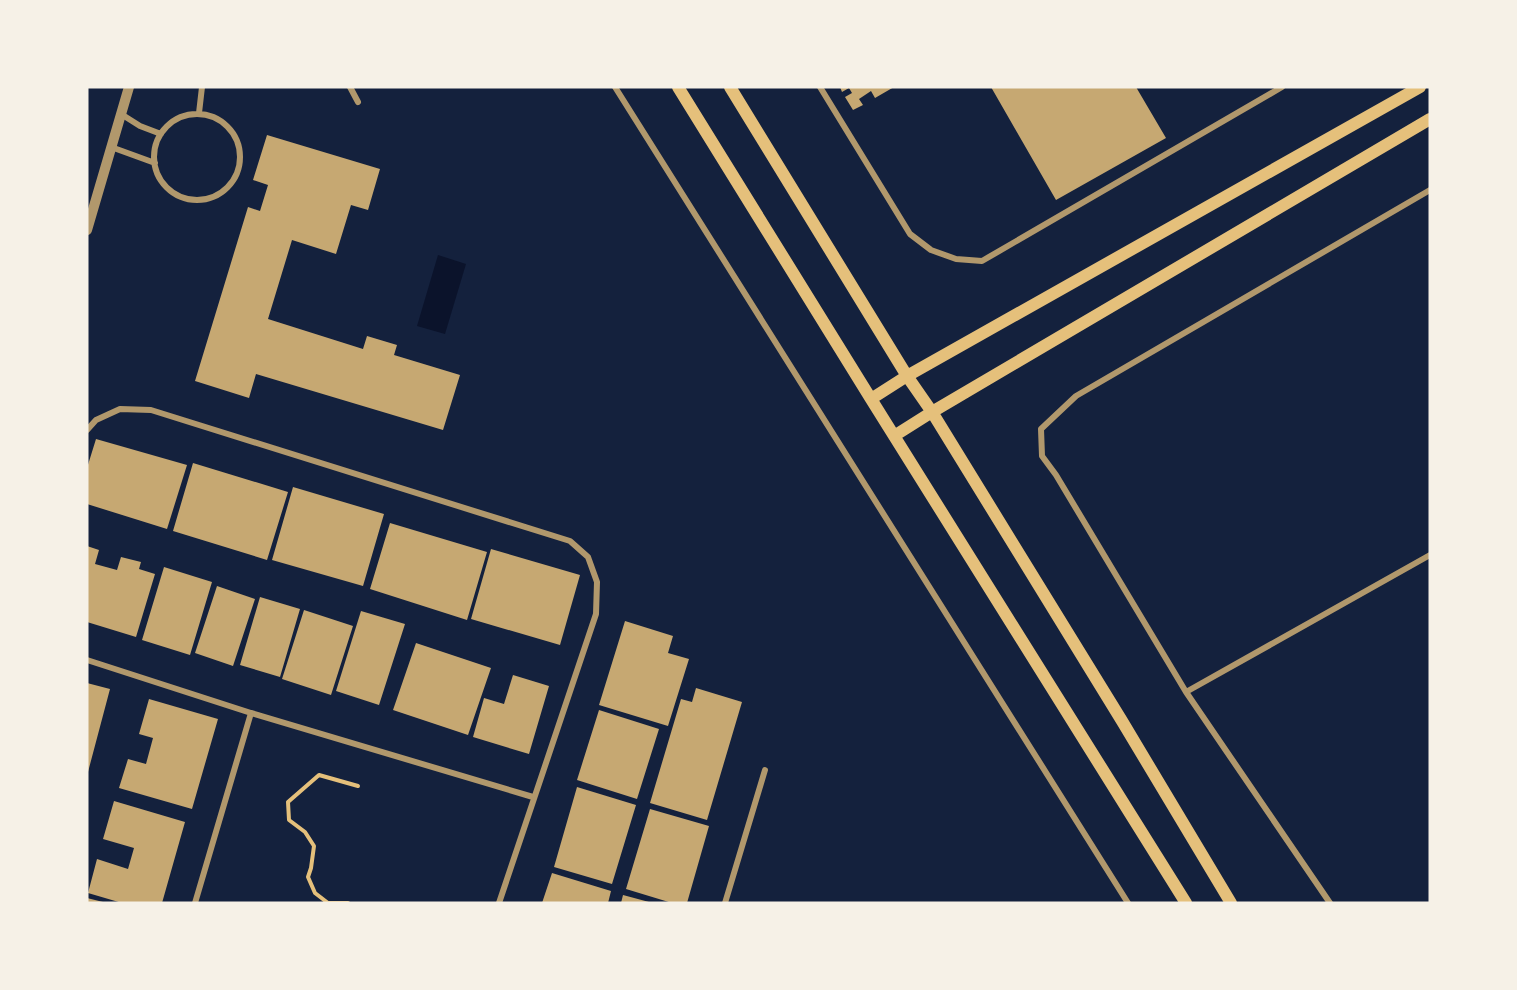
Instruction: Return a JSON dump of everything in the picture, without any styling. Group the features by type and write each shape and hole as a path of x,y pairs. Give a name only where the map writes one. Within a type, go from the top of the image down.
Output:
{"main road":[{"path":"678,87 1186,903"},
{"path":"730,87 1122,721 1231,903"},
{"path":"871,399 907,376 1420,87"},
{"path":"894,436 1430,119"}],"street":[{"path":"87,230 129,87"},
{"path":"199,113 202,87"},
{"path":"350,87 358,102"},
{"path":"615,87 1128,903"},
{"path":"820,87 910,234 930,250 956,260 982,261 1282,87"},
{"path":"199,113 216,117 230,127 239,142 241,158 238,175 227,189 213,198 196,201 179,197 165,186 156,172 154,155 161,134 168,124 183,116 199,113"},
{"path":"121,114 140,126 161,134"},
{"path":"111,147 155,163"},
{"path":"1330,903 1186,692 1062,485 1042,456 1041,429 1076,396 1430,190"},
{"path":"87,430 96,420 120,409 151,410 570,541 588,557 597,582 596,614 499,903"},
{"path":"1186,692 1430,555"},
{"path":"87,660 251,713 533,797"},
{"path":"195,903 251,713"},
{"path":"725,903 765,770"}],"path":[{"path":"348,903 328,903 315,893 308,877 314,846 305,832 289,820 288,802 318,775 358,786"}],"water":[{"path":"438,255 466,264 445,334 417,326"}],"building":[{"path":"840,87 894,87 875,98 871,91 859,99 863,105 853,110 845,97 852,93 849,88 842,92"},
{"path":"991,87 1136,87 1166,138 1056,200"},
{"path":"267,135 380,169 368,210 351,205 336,254 292,240 268,319 363,349 367,336 397,345 394,355 460,375 443,430 256,374 249,398 195,381 248,207 260,211 268,185 253,180"},
{"path":"96,439 187,465 167,529 87,504 87,468"},
{"path":"193,463 288,492 267,560 173,531"},
{"path":"293,487 384,514 363,586 272,560"},
{"path":"390,523 487,552 467,620 370,589"},
{"path":"87,546 99,550 95,564 117,570 121,557 141,562 139,569 155,574 136,637 87,622"},
{"path":"491,549 580,575 560,645 471,619"},
{"path":"164,567 212,582 190,655 142,640"},
{"path":"217,586 255,599 233,666 195,653"},
{"path":"260,597 300,609 280,677 240,665"},
{"path":"304,610 353,626 331,695 282,679"},
{"path":"361,611 405,624 379,705 336,691"},
{"path":"625,621 673,636 668,653 689,659 668,726 599,705"},
{"path":"416,643 491,668 468,735 393,710"},
{"path":"513,675 549,686 529,754 473,737 484,698 504,704"},
{"path":"87,683 110,689 88,772 87,771"},
{"path":"696,688 742,702 707,820 650,803 681,699 692,702"},
{"path":"149,699 218,719 192,809 119,788 128,759 146,764 153,738 139,734"},
{"path":"599,710 659,729 637,799 577,780"},
{"path":"577,787 636,805 612,884 554,867"},
{"path":"114,801 185,822 162,903 122,903 88,893 97,859 128,869 134,848 103,839"},
{"path":"650,809 709,826 687,903 672,903 626,889"},
{"path":"552,873 611,891 608,903 542,903"},
{"path":"623,895 649,902 649,903 621,903"},
{"path":"87,898 103,902 103,903 87,903"}]}
